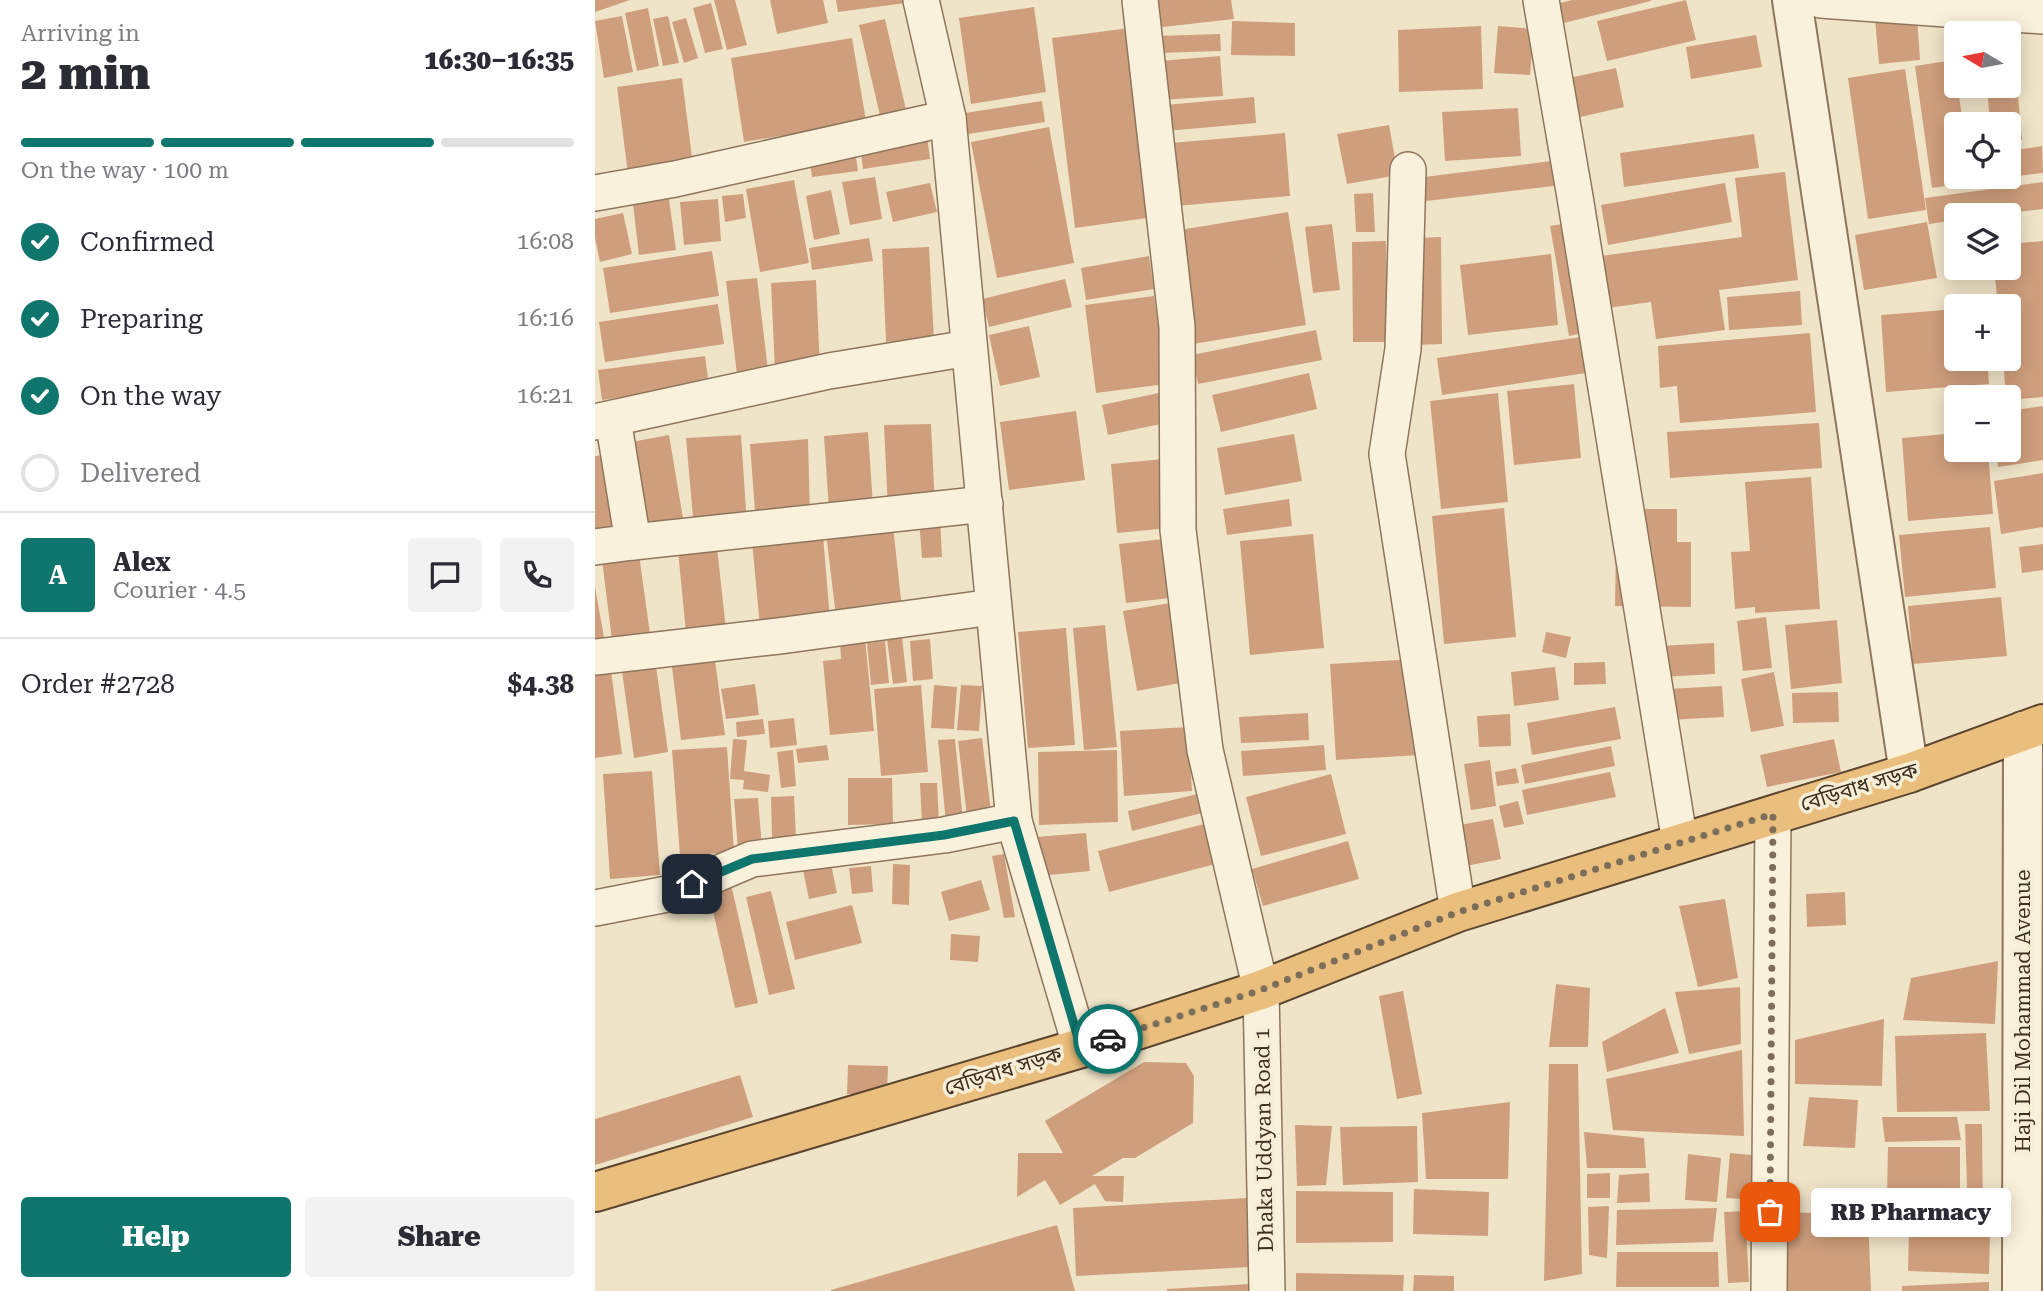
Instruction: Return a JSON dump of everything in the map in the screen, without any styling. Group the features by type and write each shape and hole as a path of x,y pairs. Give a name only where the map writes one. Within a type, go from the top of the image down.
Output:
{"highway":[{"name":"বেড়িবাধ সড়ক","path":"595,1192 1081,1048 1261,990 1458,912 1909,773 2033,728"}],"street":[{"path":"921,0 948,118 1014,821 1081,1048"},
{"name":"Dhaka Uddyan Road 1","path":"1140,0 1177,327 1178,530 1205,750 1261,990 1267,1291"},
{"path":"1541,0 1578,211 1680,843"},
{"path":"1792,0 1909,773"},
{"path":"1821,0 2043,16"},
{"path":"595,193 675,179 948,118"},
{"path":"1408,170 1403,349 1387,454 1458,912"},
{"path":"633,541 604,421 829,372 969,348"},
{"path":"595,547 985,504"},
{"path":"595,657 993,607"},
{"name":"Haji Dil Mohammad Avenue","path":"2022,1291 2033,728"},
{"path":"1769,1291 1773,814"},
{"path":"595,908 672,893 752,859 944,835 1014,821"}],"building":[{"path":"595,0 630,0 595,12"},
{"path":"714,0 735,0 747,45 727,50"},
{"path":"770,0 823,0 828,23 777,34"},
{"path":"836,0 913,0 913,2 838,12"},
{"path":"1151,0 1231,0 1234,19 1154,28"},
{"path":"1572,0 1651,1 1560,24 1556,4"},
{"path":"1686,0 1696,40 1607,61 1597,21"},
{"path":"711,3 723,49 705,53 693,8"},
{"path":"1034,7 1046,92 971,104 959,18"},
{"path":"648,8 659,66 637,71 625,13"},
{"path":"622,16 633,72 604,78 595,21"},
{"path":"668,16 679,63 663,66 653,19"},
{"path":"1917,16 1920,60 1879,64 1875,19"},
{"path":"686,18 698,58 684,63 672,22"},
{"path":"885,19 907,114 881,120 859,25"},
{"path":"1232,21 1295,23 1295,56 1231,55"},
{"path":"1481,26 1483,89 1399,92 1398,30"},
{"path":"1498,26 1534,29 1530,75 1494,73"},
{"path":"1130,28 1154,217 1075,228 1052,38"},
{"path":"1220,34 1221,51 1158,53 1157,36"},
{"path":"1756,35 1762,67 1691,79 1686,47"},
{"path":"852,38 866,121 744,142 731,58"},
{"path":"1220,56 1223,96 1161,100 1159,61"},
{"path":"1944,62 1944,98 1959,98 1961,112 1944,112 1944,186 1932,188 1915,66"},
{"path":"1616,68 1624,107 1567,120 1559,80"},
{"path":"1905,69 1926,210 1868,219 1848,78"},
{"path":"682,78 693,165 628,174 617,87"},
{"path":"1254,97 1256,123 1167,131 1165,105"},
{"path":"1988,98 2018,98 2019,112 1989,112"},
{"path":"1042,101 1045,122 968,134 965,113"},
{"path":"1518,108 1521,156 1445,161 1442,112"},
{"path":"1389,125 1398,175 1347,184 1337,134"},
{"path":"1049,127 1074,263 997,278 971,142"},
{"path":"1285,133 1290,196 1176,206 1171,143"},
{"path":"1754,134 1759,168 1624,187 1620,153"},
{"path":"927,136 930,159 863,169 860,146"},
{"path":"2042,146 2043,173 2021,176 2021,149"},
{"path":"855,150 858,171 812,177 809,156"},
{"path":"1567,159 1570,184 1418,202 1416,178"},
{"path":"1785,172 1798,280 1719,290 1725,330 1656,339 1651,302 1600,309 1593,257 1742,237 1735,178"},
{"path":"875,177 882,219 850,225 842,182"},
{"path":"794,180 809,263 760,272 746,189"},
{"path":"2043,182 2043,209 2021,212 2021,203 1944,203 1944,222 1929,224 1925,198 1991,189 2021,189 2021,185"},
{"path":"930,183 937,212 893,222 886,192"},
{"path":"1725,183 1732,222 1608,245 1601,205"},
{"path":"831,190 840,234 814,240 806,196"},
{"path":"1373,193 1375,232 1356,232 1354,194"},
{"path":"743,194 746,218 725,222 722,196"},
{"path":"669,199 676,250 639,255 633,204"},
{"path":"718,199 721,241 684,245 680,202"},
{"path":"1288,212 1306,325 1193,344 1174,231"},
{"path":"623,213 632,254 600,262 595,238 595,219"},
{"path":"1927,222 1937,278 1864,290 1855,235"},
{"path":"1569,223 1587,332 1569,336 1550,226"},
{"path":"1332,224 1340,290 1313,293 1305,227"},
{"path":"1441,237 1442,344 1415,345 1413,238"},
{"path":"869,238 873,261 812,270 809,248"},
{"path":"1386,241 1387,342 1353,342 1352,242"},
{"path":"2043,241 2043,397 2021,399 2021,385 2005,385 2004,371 2021,371 2021,294 1997,294 1995,280 2021,280 2021,243"},
{"path":"929,247 934,340 886,342 882,249"},
{"path":"712,251 719,296 610,313 603,268"},
{"path":"1551,254 1558,325 1468,335 1460,265"},
{"path":"1149,256 1154,289 1086,300 1081,268"},
{"path":"757,278 769,379 738,383 726,281"},
{"path":"1065,279 1072,307 989,327 982,299"},
{"path":"816,280 820,369 775,371 771,283"},
{"path":"1800,291 1802,325 1729,330 1727,297"},
{"path":"1154,296 1166,384 1096,393 1085,305"},
{"path":"718,304 724,344 605,362 599,322"},
{"path":"1944,310 1944,371 1988,371 1989,384 1944,385 1944,387 1886,392 1881,315"},
{"path":"1029,326 1040,377 1000,386 989,335"},
{"path":"1316,330 1322,360 1198,384 1192,355"},
{"path":"1810,333 1816,412 1680,423 1677,386 1660,388 1658,346"},
{"path":"1581,337 1586,373 1442,395 1437,358"},
{"path":"705,356 709,385 602,400 598,370"},
{"path":"1309,373 1317,409 1221,432 1212,395"},
{"path":"1574,384 1581,458 1514,465 1507,391"},
{"path":"1168,391 1175,421 1108,435 1102,405"},
{"path":"1498,393 1508,502 1441,509 1430,401"},
{"path":"2043,406 2043,460 1998,467 1997,462 2021,462 2021,409"},
{"path":"1076,411 1085,480 1009,490 1000,422"},
{"path":"1819,423 1822,468 1670,478 1667,432"},
{"path":"931,424 935,507 888,510 884,425"},
{"path":"868,432 873,506 829,510 824,436"},
{"path":"1294,434 1302,481 1225,495 1217,448"},
{"path":"1944,434 1944,462 1989,462 1993,514 1908,521 1902,438"},
{"path":"669,435 685,530 637,539 620,444"},
{"path":"741,435 747,525 694,529 686,438"},
{"path":"808,439 810,517 756,525 750,444"},
{"path":"606,455 613,537 595,539 595,456"},
{"path":"1185,457 1191,526 1117,533 1111,464"},
{"path":"2043,473 2043,527 2001,534 1994,481"},
{"path":"1811,477 1820,609 1755,613 1755,607 1735,609 1731,552 1750,551 1745,482"},
{"path":"1289,499 1292,526 1227,535 1223,509"},
{"path":"1504,508 1516,637 1444,644 1432,516"},
{"path":"1640,509 1677,509 1677,542 1691,542 1691,607 1615,606 1616,548"},
{"path":"940,517 942,557 922,558 919,518"},
{"path":"893,526 903,618 837,625 826,533"},
{"path":"1990,527 1996,588 1905,597 1899,535"},
{"path":"1313,534 1324,648 1250,655 1240,541"},
{"path":"823,535 830,620 760,627 752,541"},
{"path":"1181,537 1188,596 1126,603 1119,544"},
{"path":"2043,544 2043,570 2022,573 2019,547"},
{"path":"638,547 650,634 612,640 601,552"},
{"path":"717,547 727,639 687,643 678,551"},
{"path":"595,587 605,643 595,644"},
{"path":"2001,597 2007,656 1913,664 1908,606"},
{"path":"1193,599 1207,678 1137,691 1123,611"},
{"path":"1766,617 1772,668 1743,671 1737,621"},
{"path":"1837,620 1842,683 1791,689 1785,625"},
{"path":"1105,625 1117,747 1084,750 1073,628"},
{"path":"1066,628 1075,745 1028,748 1018,632"},
{"path":"1546,632 1571,637 1566,658 1542,652"},
{"path":"902,637 907,682 893,684 887,640"},
{"path":"865,638 874,731 830,735 823,661 841,659 840,641"},
{"path":"930,639 933,679 913,681 910,641"},
{"path":"885,641 889,683 871,685 867,643"},
{"path":"1714,643 1715,674 1661,677 1659,646"},
{"path":"714,653 725,735 681,740 671,659"},
{"path":"655,659 668,752 634,758 621,664"},
{"path":"1415,659 1420,755 1336,760 1330,664"},
{"path":"1605,662 1606,684 1574,685 1574,663"},
{"path":"610,663 622,754 595,758 595,665"},
{"path":"1555,667 1559,700 1514,706 1511,672"},
{"path":"1774,672 1784,726 1751,732 1741,679"},
{"path":"755,684 759,715 726,719 721,689"},
{"path":"921,685 928,772 881,776 874,689"},
{"path":"934,685 957,687 954,729 931,728"},
{"path":"961,685 982,686 979,731 957,730"},
{"path":"1722,686 1724,717 1669,720 1668,689"},
{"path":"1838,692 1839,722 1793,723 1792,693"},
{"path":"1615,707 1621,739 1532,755 1527,723"},
{"path":"1308,713 1309,740 1241,743 1239,717"},
{"path":"1510,714 1511,746 1479,747 1477,716"},
{"path":"794,718 797,745 770,748 768,721"},
{"path":"763,719 765,734 737,737 736,722"},
{"path":"1188,727 1192,791 1124,796 1120,731"},
{"path":"982,738 991,812 967,816 958,741"},
{"path":"733,739 747,740 744,771 770,775 768,792 743,789 744,780 730,779"},
{"path":"955,739 963,821 946,823 938,740"},
{"path":"1834,739 1841,772 1767,787 1760,755"},
{"path":"827,745 829,760 798,763 796,749"},
{"path":"1324,745 1326,770 1243,776 1241,751"},
{"path":"1611,746 1615,766 1525,784 1521,765"},
{"path":"727,747 734,852 680,856 672,750"},
{"path":"793,750 796,786 781,788 777,752"},
{"path":"1117,750 1118,822 1039,825 1038,752"},
{"path":"1490,760 1496,806 1471,810 1464,764"},
{"path":"1516,768 1519,783 1497,786 1495,772"},
{"path":"652,771 660,875 610,879 603,774"},
{"path":"1610,772 1616,797 1527,815 1522,790"},
{"path":"1331,774 1346,834 1261,856 1246,797"},
{"path":"848,778 892,778 893,824 848,825"},
{"path":"920,783 937,783 939,824 922,824"},
{"path":"1197,794 1202,813 1132,831 1128,811"},
{"path":"794,796 796,838 772,838 771,797"},
{"path":"758,798 762,848 738,850 734,799"},
{"path":"1518,801 1524,824 1504,828 1499,806"},
{"path":"1493,819 1501,859 1456,868 1448,827"},
{"path":"1208,823 1219,863 1109,892 1098,851"},
{"path":"1086,833 1090,871 1039,876 1036,837"},
{"path":"1348,841 1359,879 1263,906 1252,869"},
{"path":"1004,854 1015,917 1004,918 992,856"},
{"path":"831,864 837,893 809,899 803,870"},
{"path":"893,864 910,865 909,905 892,904"},
{"path":"871,866 873,892 852,894 849,868"},
{"path":"981,880 990,910 949,921 941,892"},
{"path":"731,884 758,1003 735,1008 708,889"},
{"path":"771,891 795,989 769,995 746,897"},
{"path":"1845,892 1846,925 1807,927 1806,894"},
{"path":"1725,899 1738,978 1698,987 1679,906"},
{"path":"852,905 862,943 795,960 786,922"},
{"path":"951,934 980,936 978,962 950,960"},
{"path":"1998,961 1995,1024 1903,1020 1911,978"},
{"path":"1556,984 1590,988 1588,1047 1549,1047"},
{"path":"1740,987 1741,1044 1689,1054 1675,992"},
{"path":"1403,991 1422,1094 1397,1099 1379,996"},
{"path":"1665,1008 1679,1053 1607,1072 1602,1042"},
{"path":"1884,1019 1882,1086 1795,1084 1795,1040"},
{"path":"1986,1033 1990,1111 1897,1112 1895,1036"},
{"path":"1742,1050 1744,1136 1613,1130 1606,1079"},
{"path":"1144,1062 1186,1063 1194,1076 1193,1123 1135,1158 1123,1158 1092,1176 1124,1176 1123,1202 1105,1201 1095,1184 1060,1205 1045,1180 1017,1197 1018,1153 1063,1153 1045,1121"},
{"path":"1549,1064 1578,1064 1582,1274 1544,1281"},
{"path":"848,1065 888,1066 887,1095 847,1094"},
{"path":"740,1075 753,1117 595,1165 595,1119"},
{"path":"1809,1097 1858,1100 1855,1148 1803,1146"},
{"path":"1510,1102 1508,1179 1426,1179 1422,1113"},
{"path":"1882,1117 1957,1117 1961,1140 1885,1142"},
{"path":"1965,1124 1982,1124 1983,1217 1968,1218"},
{"path":"1295,1125 1332,1126 1326,1185 1297,1186"},
{"path":"1417,1126 1418,1182 1343,1185 1340,1127"},
{"path":"2039,1129 2043,1129 2043,1220 2039,1220"},
{"path":"1584,1132 1644,1138 1646,1168 1587,1168"},
{"path":"1888,1147 1960,1147 1960,1194 1887,1196"},
{"path":"1730,1153 1762,1156 1758,1200 1726,1198"},
{"path":"1688,1154 1721,1158 1717,1202 1685,1200"},
{"path":"1610,1173 1610,1198 1587,1198 1587,1174"},
{"path":"1649,1173 1650,1202 1617,1203 1619,1175"},
{"path":"1414,1189 1489,1192 1488,1236 1413,1234"},
{"path":"1296,1191 1393,1192 1393,1242 1296,1243"},
{"path":"1247,1198 1251,1267 1076,1276 1073,1208"},
{"path":"1957,1199 1954,1217 1891,1218 1892,1202"},
{"path":"1609,1206 1607,1258 1589,1255 1588,1207"},
{"path":"1717,1208 1713,1242 1616,1245 1617,1210"},
{"path":"1745,1211 1749,1282 1728,1283 1724,1212"},
{"path":"1785,1212 1868,1215 1871,1291 1786,1291"},
{"path":"1057,1225 1075,1291 831,1291 831,1290"},
{"path":"1909,1229 1990,1232 1989,1274 1908,1271"},
{"path":"1617,1252 1718,1252 1719,1287 1616,1287"},
{"path":"1296,1273 1404,1275 1403,1291 1296,1291"},
{"path":"1414,1275 1454,1276 1454,1291 1413,1291"},
{"path":"1989,1282 1989,1291 1902,1291 1902,1286"},
{"path":"1250,1284 1251,1291 1167,1291 1167,1289"}],"way so far":[{"path":"1108,1039 1261,990 1458,912 1773,814 1770,1212"}],"place":[{"name":"RB Pharmacy","path":"1770,1212"}],"route":[{"path":"692,884 752,859 944,835 1014,821 1081,1048 1108,1039"}]}
